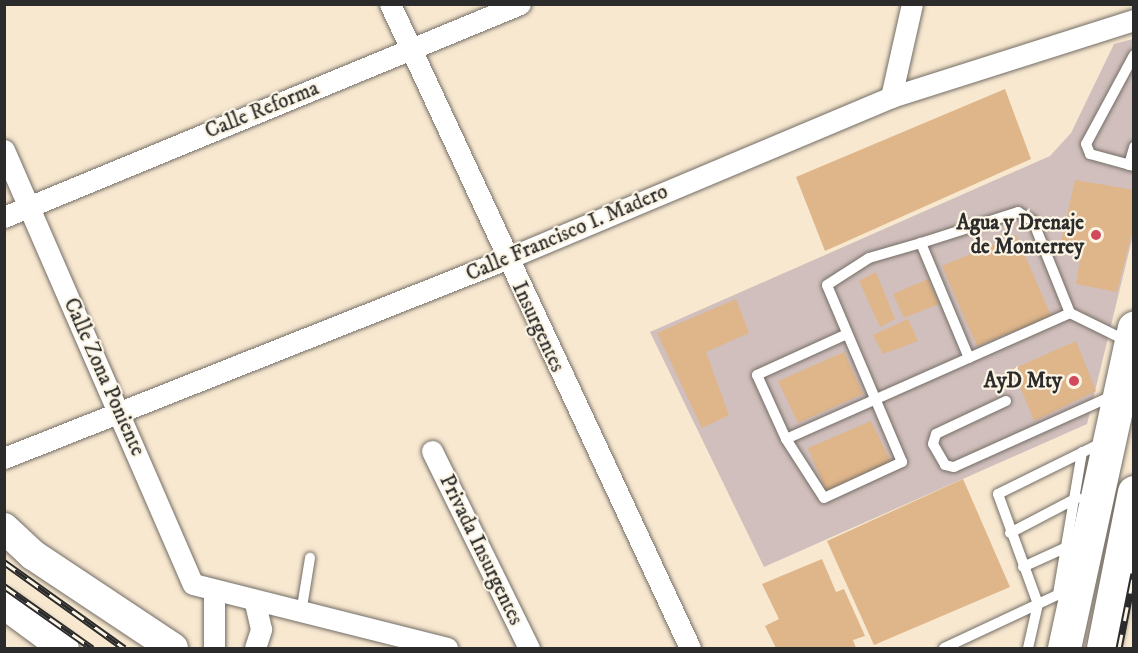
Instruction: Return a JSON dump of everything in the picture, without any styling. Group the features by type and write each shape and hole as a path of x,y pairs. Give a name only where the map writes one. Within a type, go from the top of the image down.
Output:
{"highway":[{"path":"1064,648 1068,590 1095,446 1120,393 1132,336"},
{"path":"1102,648 1134,492"}],"street":[{"name":"Insurgentes","path":"390,4 506,259 690,648"},
{"name":"Calle Reforma","path":"4,217 520,4"},
{"path":"891,97 912,4"},
{"name":"Calle Francisco I. Madero","path":"4,458 506,259 891,97 1134,20"},
{"name":"Calle Zona Poniente","path":"4,150 120,411 191,581 213,593 447,648"},
{"name":"Privada Insurgentes","path":"432,451 529,648"},
{"path":"4,528 33,555 173,648"},
{"path":"213,593 214,648"},
{"path":"255,603 261,629 255,648"},
{"path":"4,604 64,648"}],"lane":[{"path":"1134,55 1086,144 1090,154 1131,166 1134,147"},
{"path":"847,334 758,373 786,439 817,493 828,498 901,465 847,334 827,292 828,283 868,258 1024,212 1033,221 1070,313"},
{"path":"921,243 969,358"},
{"path":"786,439 1070,313 1132,336"},
{"path":"1006,401 936,434 933,444 945,465 954,466 1120,393"},
{"path":"1028,648 1038,604 997,501 1001,491 1095,446"},
{"path":"1010,533 1086,494"},
{"path":"1023,567 1077,542"},
{"path":"301,613 310,558"},
{"path":"944,648 1068,590"}],"shaded area":[{"path":"1133,39 1133,235 1087,424 764,567 650,332 1050,156 1071,133 1114,44"}],"building":[{"path":"1005,89 1031,159 825,251 796,177"},
{"name":"Agua y Drenaje de Monterrey","path":"1075,180 1134,190 1134,223 1117,292 1076,284 1081,254 1060,247"},
{"path":"1016,235 1051,316 977,346 942,266"},
{"path":"876,272 895,319 880,327 859,281"},
{"path":"928,279 939,304 904,318 893,294"},
{"path":"736,299 749,333 706,352 729,415 702,428 657,333"},
{"path":"908,319 918,341 883,354 873,335"},
{"path":"1076,341 1096,391 1034,421 1013,369"},
{"path":"844,352 863,394 798,423 778,381"},
{"path":"871,421 892,464 827,493 808,448"},
{"path":"963,479 1010,587 874,645 827,541"},
{"path":"822,559 836,592 844,589 865,636 853,640 856,648 776,648 765,626 779,619 762,584"}],"railway":[{"path":"4,562 124,648"},
{"path":"1119,648 1134,573"},
{"path":"4,586 92,648"}],"place":[{"name":"Agua y Drenaje de Monterrey","path":"1096,235"},
{"name":"AyD Mty","path":"1074,381"}]}
